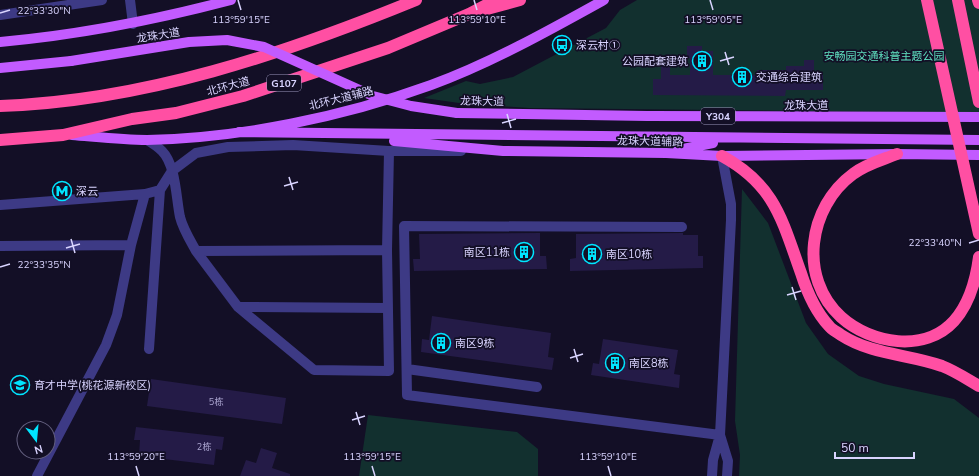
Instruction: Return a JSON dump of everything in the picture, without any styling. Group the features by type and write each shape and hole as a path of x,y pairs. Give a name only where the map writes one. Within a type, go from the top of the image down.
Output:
{"highway":[{"path":"351,26 396,0"},
{"name":"北环大道","path":"0,106 62,101 128,91 229,66 351,26 416,0"},
{"name":"北环大道","path":"0,140 63,135 132,119 176,113 243,96 388,48 469,14 496,0"},
{"path":"469,14 520,0"},
{"path":"927,0 979,234"},
{"path":"958,0 979,102"},
{"path":"978,0 979,4"},
{"path":"897,154 872,163 853,174 837,189 825,204 819,218 813,251 815,271 820,287 830,305 842,317 872,335 903,342 923,339 938,333 954,322 971,294 979,257"},
{"path":"722,156 742,167 757,181 771,199 782,218 804,282 815,307 829,327 855,344 875,351 942,366 965,377 979,386"}],"main road":[{"path":"0,42 46,38 133,24 231,0"},
{"name":"北环大道辅路","path":"63,135 147,140 239,132 348,111 431,85 516,47 604,0"},
{"name":"龙珠大道","path":"0,68 71,61 190,42 227,40 264,47 373,96 411,106 457,113 979,118"},
{"path":"239,132 979,140"},
{"name":"龙珠大道辅路","path":"322,134 503,151 666,153 722,156 897,154 979,155"},
{"path":"666,153 732,138"}],"street":[{"path":"0,16 102,0"},
{"path":"130,0 133,24"},
{"path":"147,140 163,152 172,171 180,218 187,236 196,250 238,307 314,370 389,370 387,250 389,151"},
{"path":"149,349 160,190 172,171 196,153 228,147 293,145 389,151 503,151"},
{"path":"712,476 713,460 720,434 731,209 722,156"},
{"path":"0,205 145,194 160,190"},
{"path":"37,476 106,345 117,314 131,245 145,194"},
{"path":"682,227 404,226 407,394 720,434"},
{"path":"0,246 131,245"},
{"path":"196,250 387,250"},
{"path":"238,307 388,308"},
{"path":"406,369 537,387"},
{"path":"720,434 728,461 727,476"}],"green space":[{"name":"安畅园交通科普主题公园","path":"637,0 979,0 979,113 529,108 459,103 424,98 466,81 480,84 513,77 606,28 620,10"},
{"path":"742,189 768,223 806,323 828,354 859,376 884,384 954,399 979,418 979,476 739,476 740,455 735,421"},
{"path":"368,415 517,432 538,449 538,476 359,476"}],"building":[{"name":"交通综合建筑","path":"687,46 702,46 702,51 713,51 713,75 757,75 757,70 786,70 786,66 804,66 804,60 814,60 814,75 823,75 823,90 786,90 785,96 653,95 653,79 661,79 661,59 670,59 670,75 690,75 690,58 687,58"},
{"name":"南区11栋","path":"540,233 540,256 546,256 547,269 414,271 413,259 420,259 419,234"},
{"name":"南区10栋","path":"683,233 683,235 698,235 698,256 703,256 703,268 570,271 570,259 576,258 576,234"},
{"name":"南区9栋","path":"432,316 551,333 548,357 554,358 552,370 421,352 422,339 429,340"},
{"name":"南区8栋","path":"603,339 678,350 674,374 680,375 679,388 591,375 593,363 599,364"},
{"path":"151,379 286,398 282,424 147,406"},
{"path":"136,427 224,437 222,450 216,449 214,465 139,456 140,440 134,440"},
{"path":"261,448 277,453 272,468 290,474 290,476 240,476 246,460 256,463"}],"place":[{"name":"深云村①","path":"562,45"},
{"name":"公园配套建筑","path":"702,61"},
{"name":"交通综合建筑","path":"742,77"},
{"name":"深云","path":"62,191"},
{"name":"南区11栋","path":"524,252"},
{"name":"南区10栋","path":"592,254"},
{"name":"南区9栋","path":"441,343"},
{"name":"南区8栋","path":"615,363"},
{"name":"育才中学(桃花源新校区)","path":"20,385"}]}
